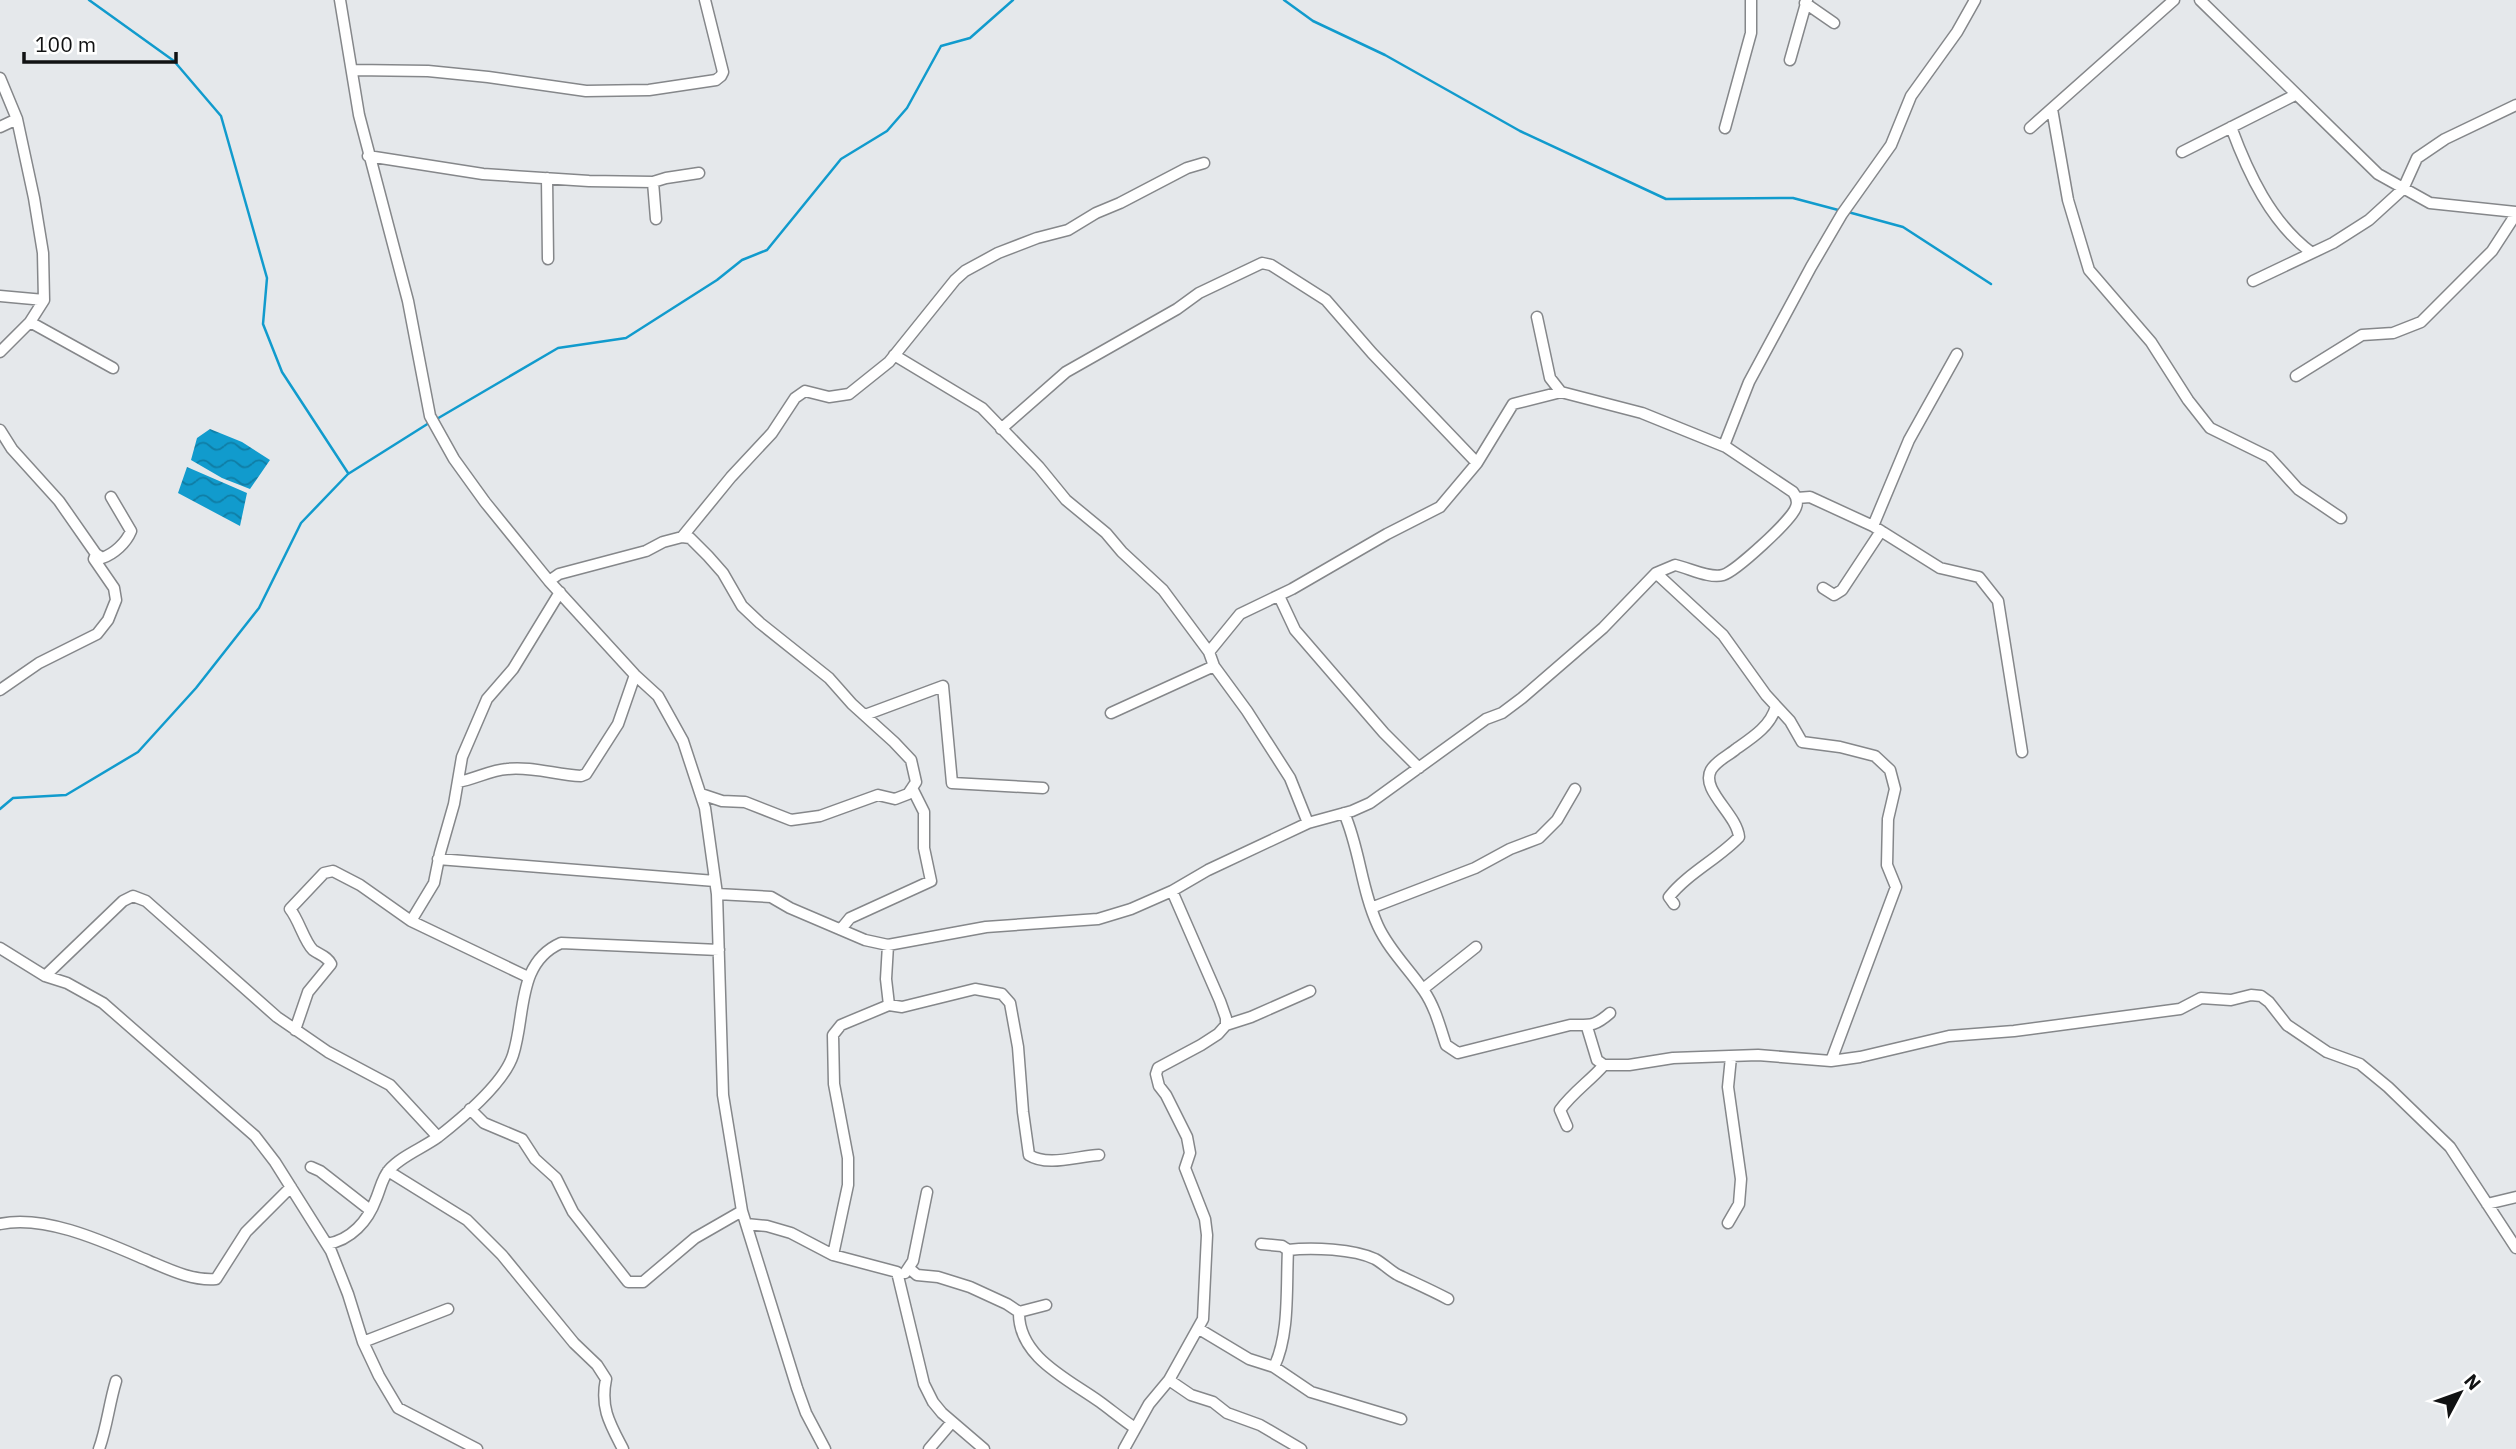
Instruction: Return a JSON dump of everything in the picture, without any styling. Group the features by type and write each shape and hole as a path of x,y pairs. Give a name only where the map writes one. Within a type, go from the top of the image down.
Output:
{"street":[{"path":"340,0 359,115 408,301 430,416 454,458 485,502 549,581 635,676 658,696 683,741 701,794 717,894 723,1095 742,1211 797,1388 825,1449"},
{"path":"353,70 440,72 586,91 649,90 716,80 723,72 705,0"},
{"path":"1725,128 1751,33 1751,0"},
{"path":"1726,447 1725,443 1749,382 1811,267 1842,214 1891,145 1911,96 1957,32 1975,0"},
{"path":"2030,128 2174,0"},
{"path":"2200,0 2378,174 2430,203 2515,210 2493,251 2421,322 2393,333 2362,335 2297,376"},
{"path":"1790,60 1806,1 1834,23"},
{"path":"0,78 17,119 43,253 44,300 30,322 0,352"},
{"path":"2182,152 2295,95"},
{"path":"2253,281 2312,253 2369,220 2403,189 2417,158 2445,139 2516,105"},
{"path":"2052,109 2068,200 2089,270 2151,342 2188,400 2210,428 2269,457 2298,489 2341,518"},
{"path":"0,127 17,119"},
{"path":"2231,127 2256,187 2302,246 2312,253"},
{"path":"368,156 484,174 547,178 653,183 666,178 699,173"},
{"path":"682,537 731,477 772,433 795,398 805,391 829,397 849,394 889,362 965,271 998,253 1068,230 1096,213 1187,168 1204,163"},
{"path":"547,178 548,259"},
{"path":"653,183 656,219"},
{"path":"1001,429 1066,372 1177,309 1199,293 1262,262 1326,300 1372,353 1477,463"},
{"path":"0,296 44,300"},
{"path":"1537,317 1550,378 1561,392"},
{"path":"30,322 113,368"},
{"path":"1823,588 1834,595 1842,590 1877,529 1909,440 1957,354"},
{"path":"894,355 982,408 1040,467 1066,500 1106,533 1122,552 1163,590 1209,652 1214,666 1247,710 1290,778 1308,823"},
{"path":"717,894 771,897 865,940 888,945 986,927 1098,919 1131,909 1308,823 1370,803 1486,719 1502,713 1522,698 1604,628 1656,573 1675,565 1716,577 1726,575 1738,567 1787,519 1796,507 1797,498 1787,486 1726,447 1642,413 1561,392 1513,404 1477,463 1440,507 1279,596 1240,614 1209,652"},
{"path":"0,430 12,449 59,501 96,554 102,558 110,555 128,538 131,531 110,496"},
{"path":"1797,498 1810,497 1877,529 1940,568 1979,577 1998,601 2022,752"},
{"path":"549,581 559,574 646,551 663,542 682,537 690,538 723,573 742,606 829,678 911,760 915,782 908,794 895,799 878,796 820,816 791,820 745,802 722,802 701,794"},
{"path":"0,690 39,663 97,634 108,620 116,600 114,588 93,559 96,554"},
{"path":"1656,573 1723,635 1790,721 1802,742 1840,747 1875,756 1890,770 1895,789 1888,819 1887,865 1896,887 1831,1061"},
{"path":"411,921 434,883 462,757 487,699 513,669 560,592"},
{"path":"1279,596 1295,630 1384,733 1419,768"},
{"path":"1111,713 1214,666"},
{"path":"458,782 504,769 519,768 565,775 586,774 618,724 635,676"},
{"path":"864,715 943,686 952,783 1043,788"},
{"path":"1674,904 1669,897 1678,886 1728,849 1739,837 1731,815 1710,788 1708,780 1711,770 1767,726 1776,706"},
{"path":"841,929 850,918 931,881 924,848 924,813 912,788"},
{"path":"1371,908 1475,867 1539,838 1558,820 1575,789"},
{"path":"1344,813 1352,830 1371,908 1388,945 1432,1003 1446,1045 1458,1053 1570,1025 1587,1027 1610,1013"},
{"path":"438,859 715,881"},
{"path":"295,1030 307,992 331,964 328,959 311,949 298,919 290,909 324,873 333,871 360,885 411,921 528,977"},
{"path":"1172,891 1220,1001 1226,1025"},
{"path":"45,976 123,901 133,896 146,901 277,1017 328,1052 390,1085 438,1137"},
{"path":"327,1244 352,1234 370,1210 388,1171 438,1137 470,1109 504,1073 510,1062 528,977 544,953 561,943 719,950"},
{"path":"888,945 886,979 889,1005"},
{"path":"1423,989 1476,947"},
{"path":"0,948 45,976 67,983 118,1014 256,1136 327,1244 348,1294 363,1342 379,1376 401,1411 477,1449"},
{"path":"832,1255 848,1185 848,1158 834,1084 833,1035 841,1025 889,1005 902,1007 975,989 1002,994 1010,1003 1018,1047 1020,1089 1029,1155 1051,1160 1098,1155"},
{"path":"1124,1449 1149,1404 1169,1381 1203,1319 1207,1235 1205,1219 1185,1168 1190,1153 1187,1137 1167,1095 1159,1086 1156,1074 1158,1068 1201,1045 1226,1025 1310,991"},
{"path":"1587,1027 1597,1060 1604,1065 1629,1065 1673,1058 1758,1055 1831,1061 1949,1036 2014,1031 2068,1022 2180,1010 2201,998 2231,1000 2251,995 2261,996 2287,1025 2327,1052 2360,1064 2450,1147 2516,1248"},
{"path":"1728,1223 1739,1204 1741,1179 1728,1087 1731,1057"},
{"path":"1567,1126 1560,1110 1604,1065"},
{"path":"470,1109 484,1123 522,1139 535,1159 556,1178 573,1212 628,1282 643,1282 695,1238 742,1211"},
{"path":"311,1167 370,1210"},
{"path":"388,1171 467,1220 502,1255 574,1343 597,1365 606,1379 602,1399 623,1449"},
{"path":"0,1224 15,1221 77,1233 175,1272 205,1280 216,1279 246,1232 291,1187"},
{"path":"900,1279 913,1261 927,1192"},
{"path":"2487,1204 2516,1197"},
{"path":"746,1224 767,1226 791,1233 832,1255 897,1272 924,1384 933,1402 984,1449"},
{"path":"1261,1244 1282,1246 1288,1250 1307,1247 1358,1254 1376,1260 1395,1274 1420,1283 1448,1299"},
{"path":"1274,1367 1280,1354 1284,1326 1288,1250"},
{"path":"909,1269 917,1276 938,1277 970,1287 1019,1312"},
{"path":"1019,1312 1046,1304"},
{"path":"363,1342 448,1309"},
{"path":"1019,1312 1018,1326 1025,1341 1046,1364 1135,1428"},
{"path":"1199,1329 1250,1359 1274,1367 1311,1392 1401,1419"},
{"path":"99,1449 116,1381"},
{"path":"1169,1381 1191,1395 1213,1402 1227,1413 1260,1425 1301,1449"},
{"path":"929,1449 952,1422"}],"water":[{"path":"210,429 242,442 270,460 250,489 222,478 191,460 197,438"},
{"path":"187,467 247,493 240,526 178,493"}],"waterway":[{"path":"89,0 174,61 221,116 267,278 263,324 282,372 348,473"},
{"path":"435,420 558,348 626,338 717,280 742,260 767,250 841,159 887,131 907,108 941,46 970,38 1013,0"},
{"path":"1284,0 1313,21 1385,55 1520,131 1666,199 1793,198 1842,211"},
{"path":"1848,212 1903,227 1991,284"},
{"path":"0,809 13,798 66,795 138,752 196,688 259,608 301,523 348,474 429,423"}]}
